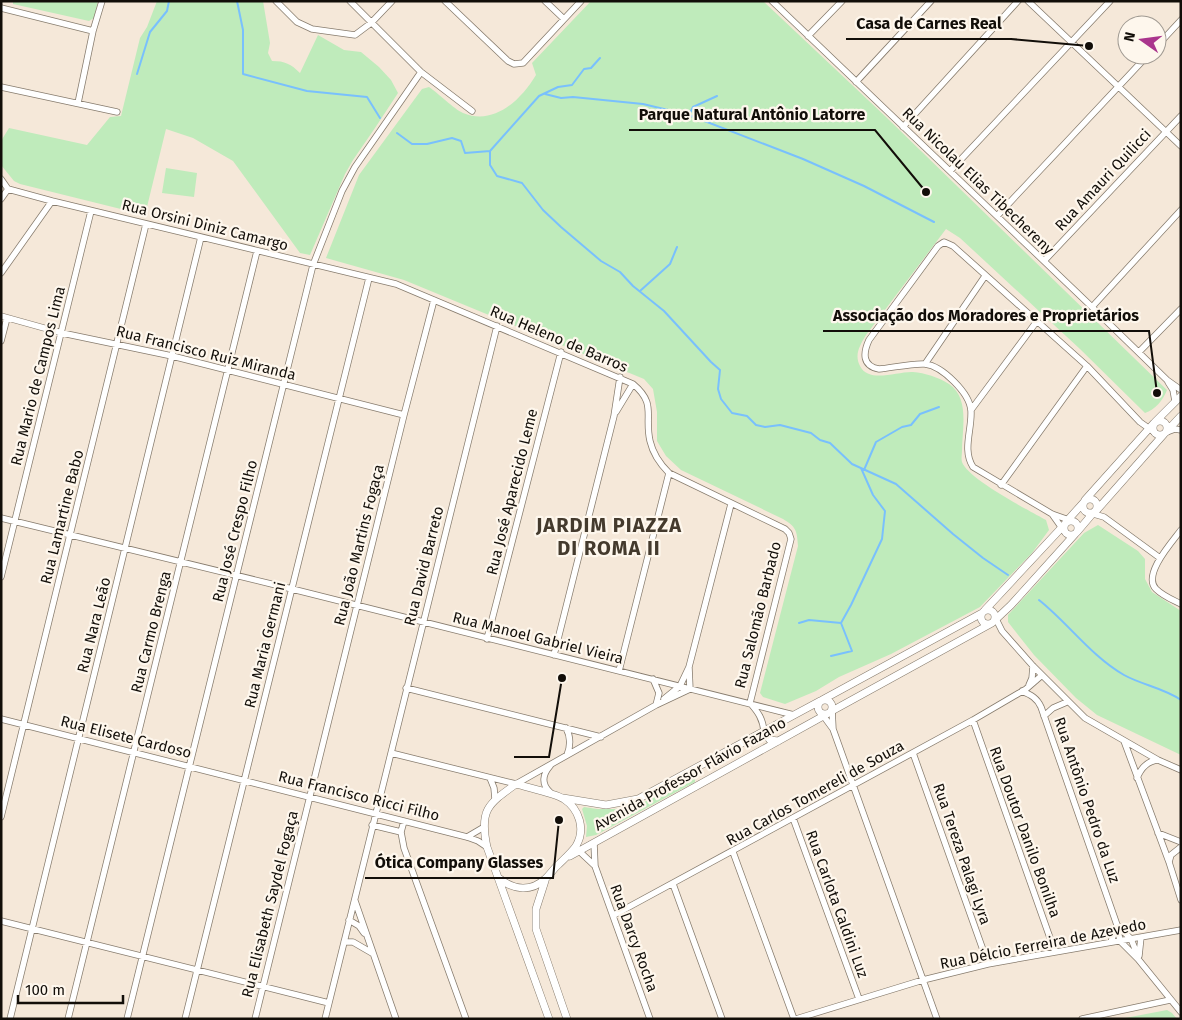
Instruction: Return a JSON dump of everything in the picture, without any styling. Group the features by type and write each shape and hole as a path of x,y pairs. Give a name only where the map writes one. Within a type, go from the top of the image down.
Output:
{"street":[{"path":"78,103 93,32 102,1"},
{"path":"276,1 297,22 312,29 355,36 371,23 392,1"},
{"path":"350,1 420,72 472,111"},
{"path":"445,1 508,61 514,64 523,63 581,1"},
{"path":"545,1 564,19"},
{"name":"Rua Nicolau Elias Tibechereny","path":"772,1 1167,380 1181,390"},
{"path":"808,36 842,1"},
{"path":"856,82 931,1"},
{"path":"903,127 1018,1"},
{"path":"1028,1 1181,146"},
{"path":"950,172 1110,1"},
{"path":"1,8 93,32"},
{"path":"1167,35 1181,20"},
{"path":"997,216 1139,65"},
{"name":"Rua José Crespo Filho","path":"127,1019 313,264 342,191 355,167 420,72"},
{"path":"1,86 118,112"},
{"name":"Rua Amauri Quilicci","path":"1044,261 1181,116"},
{"path":"1,179 8,189 1,198"},
{"name":"Rua Orsini Diniz Camargo","path":"8,189 91,211 396,284"},
{"path":"1,273 52,201"},
{"path":"1092,306 1181,210"},
{"name":"Rua Mario de Campos Lima","path":"1,577 91,211"},
{"name":"Rua Lamartine Babo","path":"1,817 146,224"},
{"name":"Rua Nara Leão","path":"10,1019 201,237"},
{"path":"1052,514 1066,524 1069,535 1076,534 1077,525 1066,524 978,471 970,461 967,449 971,410 963,391 937,369 926,364 879,369 866,362 864,354 869,340 938,246 944,242 953,246 1087,366 1140,422 1142,430 1140,439"},
{"name":"Rua Carmo Brenga","path":"68,1019 257,251"},
{"path":"926,364 985,276"},
{"name":"Rua Maria Germani","path":"186,1019 369,278"},
{"name":"Rua Heleno de Barros","path":"396,284 633,384 645,394 650,440 657,459 669,474 785,529 789,533"},
{"name":"Rua João Martins Fogaça","path":"309,796 434,300"},
{"path":"1139,352 1181,309"},
{"path":"1,341 4,317"},
{"name":"Rua Francisco Ruiz Miranda","path":"4,317 62,333 172,356 404,415"},
{"path":"971,410 1037,321"},
{"name":"Rua David Barreto","path":"325,1019 497,326"},
{"name":"Rua José Aparecido Leme","path":"487,639 561,352"},
{"path":"1001,484 1087,366"},
{"path":"554,655 614,416 620,377"},
{"name":"Rua Nicolau Elias Tibechereny","path":"1167,380 1178,398"},
{"path":"614,416 633,384"},
{"name":"Avenida Professor Flávio Fazano","path":"563,798 606,805 638,800 983,612 1066,524 1178,398"},
{"name":"Avenida Professor Flávio Fazano","path":"566,859 992,622 1076,534 1095,510 1165,433 1178,422 1181,416"},
{"path":"1140,422 1153,424 1166,417 1178,422 1181,429 1175,429 1158,435 1153,424"},
{"path":"1153,424 1159,420 1165,423 1167,429 1165,433"},
{"path":"619,671 669,474"},
{"path":"1095,510 1085,512 1083,509 1085,501 1094,499 1095,510 1160,558"},
{"path":"656,705 680,686 689,667 732,504"},
{"name":"Rua Manoel Gabriel Vieira","path":"1,518 322,596 794,715"},
{"path":"1181,530 1160,558 1153,574 1152,582 1158,591 1181,604"},
{"name":"Rua Salomão Barbado","path":"750,703 791,539 789,533"},
{"path":"1002,631 992,622 991,611 983,612 981,620 992,622 1002,631 1041,676 1067,702 1092,722 1158,760 1181,770"},
{"path":"1024,690 1032,678 1033,666"},
{"path":"549,1019 487,847 484,827 487,811 495,799 516,784 656,705 690,689 689,667"},
{"name":"Rua Carlos Tomereli de Souza","path":"614,915 973,720 1024,690 1041,676"},
{"path":"653,679 659,693 656,705"},
{"path":"406,688 601,737"},
{"name":"Rua Antônio Pedro da Luz","path":"1024,690 1038,702 1044,716 1118,925 1120,941 1138,959 1181,1012"},
{"path":"833,729 828,713 817,708 821,701 828,701 828,713 852,785 937,1019"},
{"path":"1044,716 1053,708 1067,702"},
{"path":"750,703 760,714 764,732 770,740 778,741"},
{"name":"Rua Elisete Cardoso","path":"1,719 244,780"},
{"name":"Rua Doutor Danilo Bonilha","path":"973,720 1055,952"},
{"path":"566,728 570,734 570,748 567,755"},
{"path":"1124,741 1169,862 1181,900"},
{"path":"391,753 516,784 563,798"},
{"name":"Rua Tereza Palagi Lyra","path":"913,753 988,964"},
{"path":"1137,778 1142,767 1149,762 1158,760"},
{"path":"500,880 510,886 524,889 539,884 566,859 577,845 581,829 576,810 563,798 548,791 544,784 544,775 551,764"},
{"path":"490,778 494,788 495,799"},
{"name":"Rua Francisco Ricci Filho","path":"244,780 467,837 487,847"},
{"name":"Rua Elisabeth Saydel Fogaça","path":"255,1019 309,796"},
{"name":"Rua Carlota Caldini Luz","path":"792,818 859,999"},
{"path":"404,821 401,832 404,848 466,1019"},
{"path":"372,824 401,832"},
{"path":"467,837 484,827"},
{"path":"1158,832 1181,842"},
{"name":"Rua Darcy Rocha","path":"594,843 595,866 650,1019"},
{"path":"1169,862 1171,855 1181,847"},
{"name":"Rua Darcy Rocha","path":"579,851 595,866"},
{"path":"733,852 795,1019"},
{"path":"546,878 536,909 536,929 567,1019"},
{"path":"674,884 722,1019"},
{"path":"354,898 396,1019"},
{"path":"349,920 359,926 367,937"},
{"path":"1,922 329,1003"},
{"path":"1110,942 1118,925"},
{"name":"Rua Antônio Pedro da Luz","path":"1118,925 1131,939 1138,959"},
{"name":"Rua Délcio Ferreira de Azevedo","path":"795,1019 923,980 988,964 1181,930"},
{"path":"1138,959 1141,937"},
{"path":"344,942 353,942 372,953"},
{"path":"1082,1019 1170,1000"}],"green space":[{"path":"13,1 98,1 94,18 89,21 13,4"},
{"path":"157,1 263,1 270,43 268,53 272,61 288,64 300,73 318,35 344,50 361,52 391,80 398,93 345,174 310,255 300,253 233,161 193,138 166,129 145,215 20,184 14,181 1,165 1,141 9,128 87,145 110,117 121,116 140,38 147,27"},
{"path":"591,1 763,1 885,116 1167,390 1158,404 1152,410 1145,413 1080,349 960,238 946,229 866,335 859,350 858,362 864,371 877,376 907,372 927,374 949,384 956,390 960,397 963,414 962,462 975,477 986,485 1046,520 1049,530 1032,553 980,607 891,654 785,704 763,697 760,693 798,546 795,530 791,524 783,519 681,470 666,456 657,441 657,412 653,389 644,379 404,280 326,258 359,175 422,89 429,87 459,111 474,116 485,116 506,108 523,93 536,75 532,63"},
{"path":"166,168 197,173 194,197 162,193"},
{"path":"1098,525 1138,551 1145,559 1145,579 1152,592 1181,611 1181,755 1097,715 1076,698 1034,655 1008,622 1008,615 1084,533"},
{"path":"695,774 695,782 596,835 586,837 587,826 582,809 584,807 615,809 639,805"},
{"path":"1167,1010 1177,1019 1120,1019"}],"waterway":[{"path":"137,74 150,32 167,11 169,1"},
{"path":"237,1 243,30 243,74 307,91 367,97 380,118"},
{"path":"490,151 539,96 558,87 572,85 584,69 591,68 600,58"},
{"path":"545,94 561,98 573,97 643,104 689,115 803,159 864,186 934,222"},
{"path":"689,115 693,107 717,96"},
{"path":"397,133 412,144 427,144 452,138 461,141 465,153 490,151 490,165 497,176 522,183 543,210 601,261 620,272 633,286 664,311 720,370 718,389 721,399 732,413 747,416 756,425 765,427 780,425 811,433 820,440 830,443 852,464 896,484 953,534 1008,575"},
{"path":"640,291 670,264 677,247"},
{"path":"864,470 876,442 902,427 911,425 920,414 939,407"},
{"path":"799,623 809,620 841,623 882,539 885,511 873,495 861,468"},
{"path":"1039,600 1090,649 1112,667 1124,675 1167,692 1181,700"},
{"path":"831,656 852,651 841,623"}],"place":[{"name":"Casa de Carnes Real","path":"1089,46"},
{"name":"Parque Natural Antônio Latorre","path":"926,192"},
{"name":"Associação dos Moradores e Proprietários","path":"1157,393"},
{"name":"ㅤ","path":"562,678"},
{"name":"Ótica Company Glasses","path":"559,820"}],"district":[{"name":"JARDIM PIAZZA DI ROMA II","path":"609,536"}]}
